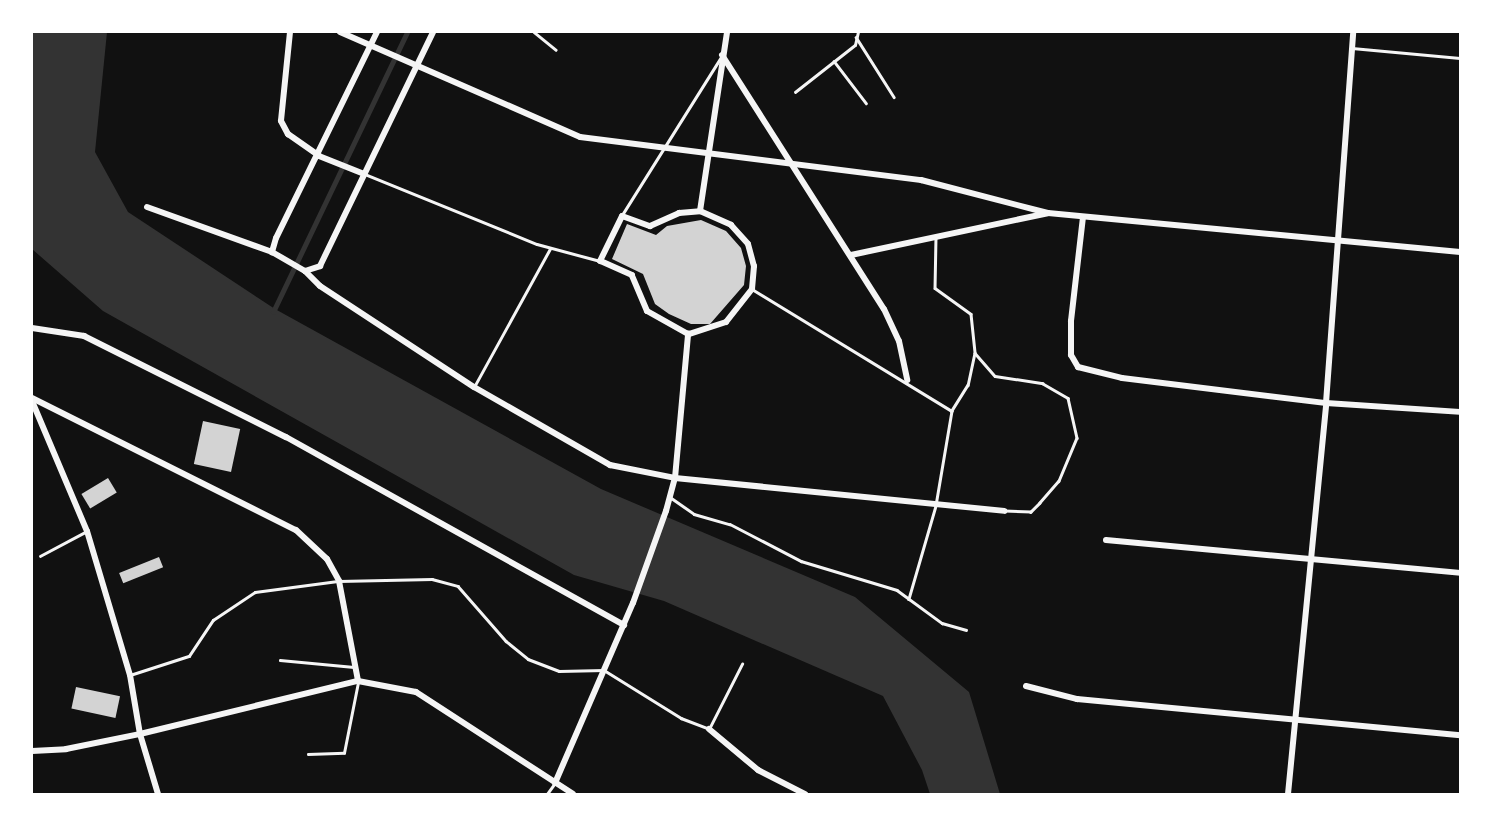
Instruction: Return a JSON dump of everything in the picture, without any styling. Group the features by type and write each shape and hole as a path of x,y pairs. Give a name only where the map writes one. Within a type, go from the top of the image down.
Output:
{"street":[{"path":"290,32 281,121 288,134 319,156 364,174"},
{"path":"340,32 580,137 792,161 958,186 1048,213 1338,243 1461,252"},
{"path":"272,252 377,32"},
{"path":"305,271 320,266 433,32"},
{"path":"700,211 727,32"},
{"path":"1287,794 1297,723 1326,403 1353,32"},
{"path":"722,55 851,255 899,341 907,380"},
{"path":"148,207 272,252 305,271 474,387 610,465 675,478 1004,511"},
{"path":"700,211 731,225 748,244 754,266 752,289 726,321 688,334 647,311 632,275 600,261 622,216 650,226 679,213 700,211"},
{"path":"851,255 1048,213"},
{"path":"1083,217 1071,321 1071,355 1078,367 1122,378 1326,403 1461,412"},
{"path":"32,328 84,336 286,437 624,625"},
{"path":"555,783 624,625 666,512 675,478 688,334"},
{"path":"32,400 87,531 131,674 140,734 158,794"},
{"path":"32,400 296,530 327,559 340,580 358,681"},
{"path":"1106,540 1461,573"},
{"path":"32,751 66,749 140,734 358,681 416,692 573,794"},
{"path":"1027,686 1077,699 1297,723 1461,735"},
{"path":"709,729 758,770 805,794"}],"lane":[{"path":"534,32 556,50"},
{"path":"794,92 855,45 858,32"},
{"path":"936,32 943,33"},
{"path":"856,37 894,97"},
{"path":"1352,48 1461,58"},
{"path":"622,216 662,147 722,55"},
{"path":"834,61 866,103"},
{"path":"364,174 551,249 600,261"},
{"path":"909,599 936,506 952,411 968,385 975,353 971,314 935,288 936,237"},
{"path":"474,387 551,249"},
{"path":"752,289 907,380 952,411"},
{"path":"975,353 995,376 1042,383 1068,398 1077,438 1059,481 1040,503 1031,512 1004,511"},
{"path":"670,497 694,514 730,524 769,548 897,590 942,623 966,630"},
{"path":"40,556 87,531"},
{"path":"131,674 189,656 212,620 255,592 340,580 432,579 458,586 506,642 528,659 559,671 604,670 681,718 709,729 742,664"},
{"path":"281,660 355,667"},
{"path":"308,754 344,753 358,681"},
{"path":"547,794 555,783"}],"shaded area":[{"path":"32,32 107,32 95,152 128,212 275,309 601,489 855,597 969,692 1000,794 930,794 922,770 883,696 664,601 574,575 103,311 32,249"}],"building":[{"path":"701,220 726,231 741,248 746,266 744,285 710,324 691,324 655,304 643,274 612,259 627,224 656,235 667,226"},
{"path":"203,421 240,429 231,472 194,464"},
{"path":"108,478 117,493 90,509 81,494"},
{"path":"159,557 163,567 123,583 119,573"},
{"path":"76,687 120,696 115,718 71,709"}],"waterway":[{"path":"273,312 407,32"}]}
